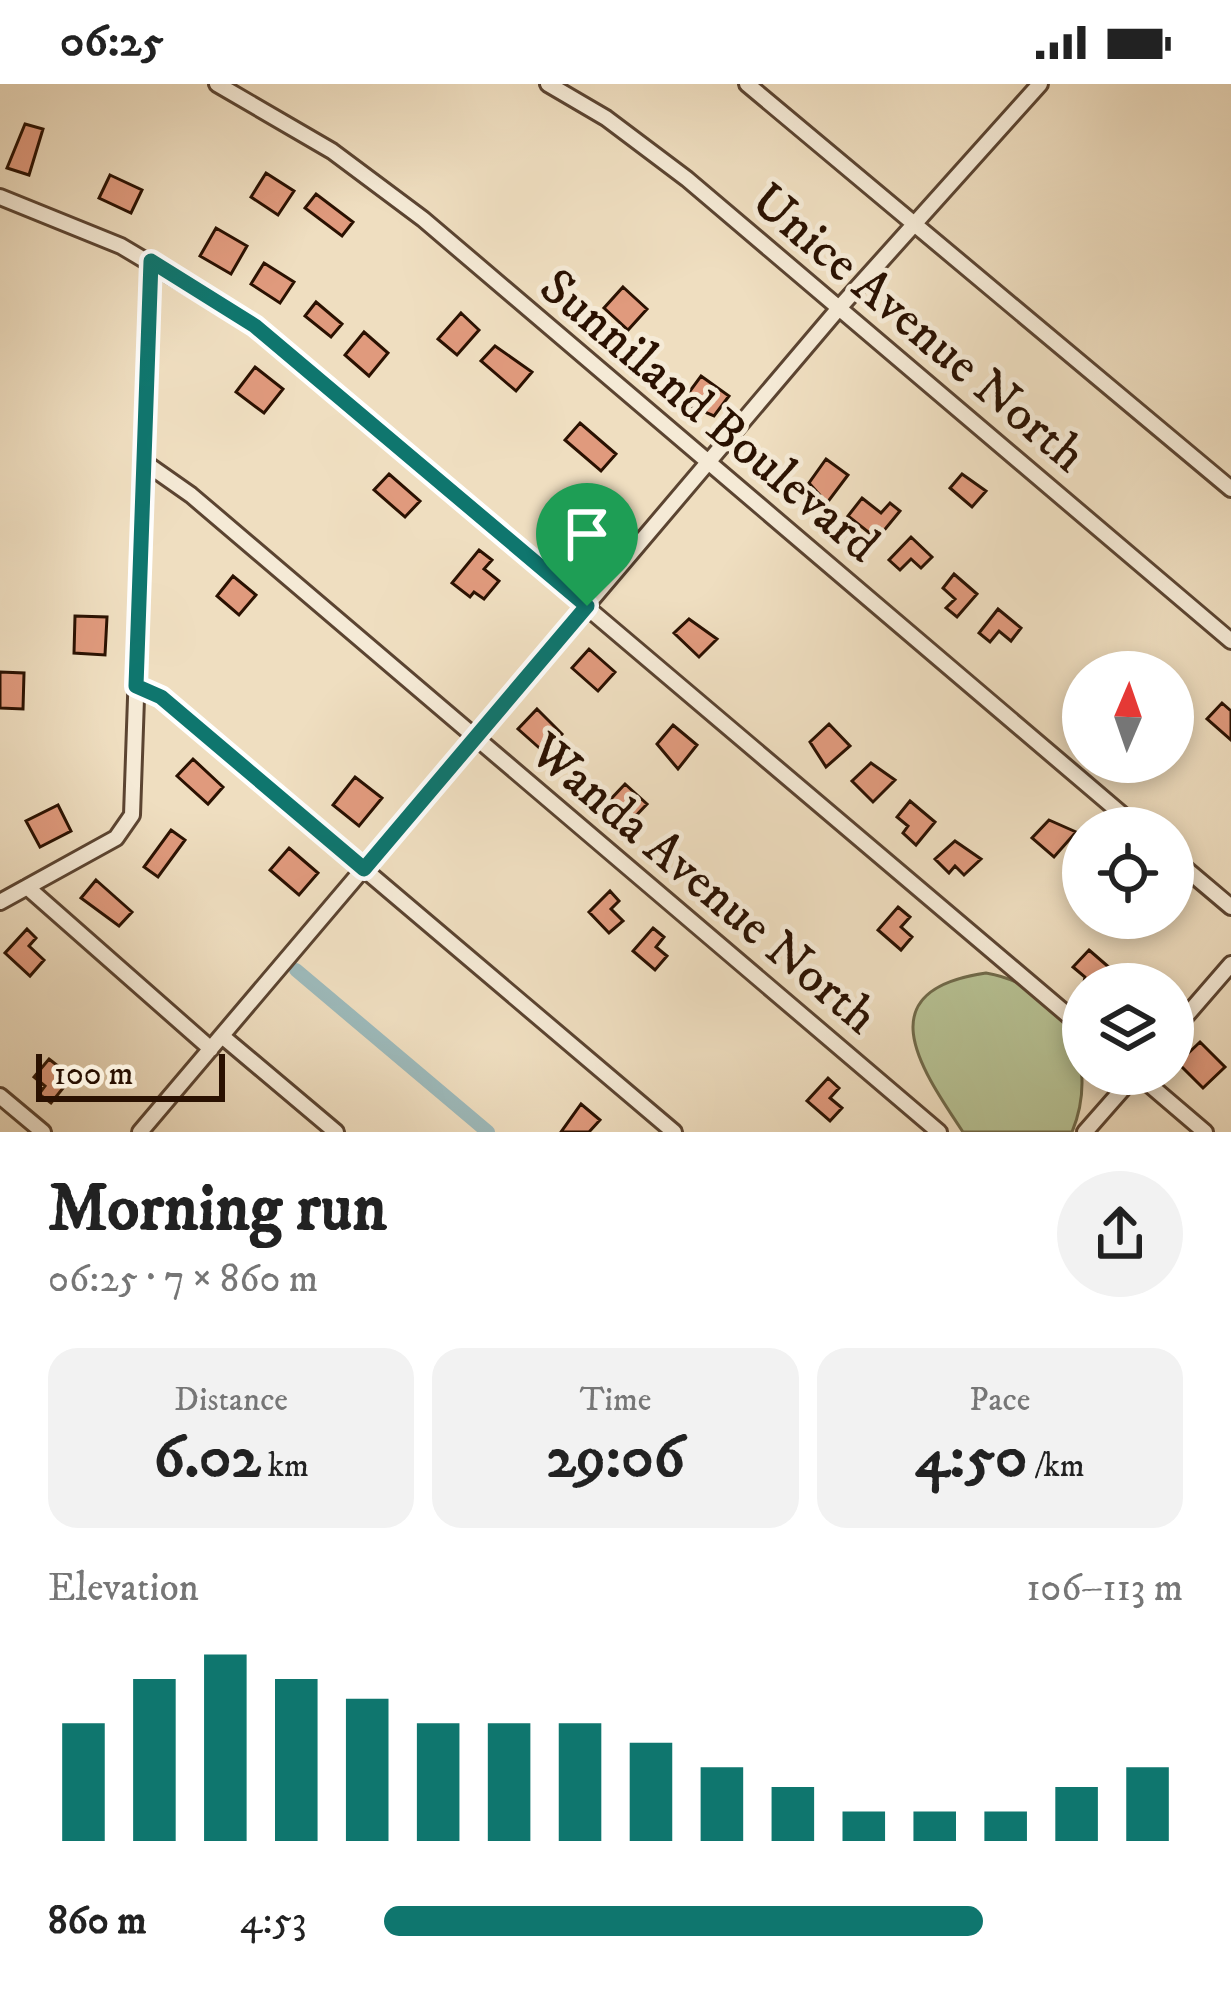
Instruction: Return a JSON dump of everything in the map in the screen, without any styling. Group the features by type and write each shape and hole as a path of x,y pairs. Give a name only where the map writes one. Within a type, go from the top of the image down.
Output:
{"street":[{"name":"Sunniland Boulevard","path":"217,84 296,128 378,184 1113,807"},
{"name":"Unice Avenue North","path":"548,84 647,148 1231,641"},
{"path":"747,84 1231,489"},
{"path":"140,1132 839,308 1040,84"},
{"path":"0,197 151,261 280,346 1062,1010"},
{"path":"0,902 126,828 132,815 151,261"},
{"name":"Wanda Avenue North","path":"144,462 191,495 939,1132"},
{"path":"136,686 161,697 674,1132"},
{"path":"1194,876 1231,908"},
{"path":"27,887 211,1048"},
{"path":"1194,1007 1231,964"},
{"path":"222,1036 336,1132"},
{"path":"1085,1132 1118,1095"},
{"path":"1161,1095 1205,1132"},
{"path":"0,1096 43,1132"}],"green space":[{"path":"986,973 1036,993 1055,1010 1062,1020 1062,1095 1081,1095 1072,1132 963,1132 931,1081 913,1034 915,1013 926,996 949,982"}],"building":[{"path":"25,124 43,129 29,175 7,168"},
{"path":"266,173 294,191 278,215 251,197"},
{"path":"110,175 142,190 131,213 99,198"},
{"path":"316,194 353,222 342,236 305,208"},
{"path":"216,228 247,246 231,274 200,256"},
{"path":"264,263 294,282 280,303 251,284"},
{"path":"623,287 647,309 628,330 604,308"},
{"path":"316,302 342,324 331,337 305,316"},
{"path":"461,313 479,330 457,355 438,339"},
{"path":"364,332 388,353 369,376 345,355"},
{"path":"495,346 532,372 516,391 481,361"},
{"path":"255,367 283,389 264,413 236,392"},
{"path":"701,376 729,396 714,416 688,405 693,399 687,395"},
{"path":"580,423 616,454 601,471 565,440"},
{"path":"826,459 848,475 827,503 809,483"},
{"path":"389,474 420,501 405,517 374,490"},
{"path":"962,474 986,491 972,507 950,488"},
{"path":"862,498 881,513 890,503 900,511 877,539 848,516"},
{"path":"599,520 612,531 581,565 568,553"},
{"path":"911,537 932,557 921,568 911,559 900,570 889,560"},
{"path":"479,550 492,560 484,569 499,581 484,599 474,592 470,597 452,583"},
{"path":"954,574 977,594 957,617 946,608 955,599 943,588"},
{"path":"233,576 256,595 239,615 217,596"},
{"path":"998,609 1021,628 1011,641 999,631 990,642 979,633"},
{"path":"75,616 107,617 105,655 74,653"},
{"path":"689,619 717,639 699,657 674,633"},
{"path":"589,649 615,672 598,691 572,668"},
{"path":"0,672 24,673 23,709 0,708"},
{"path":"1222,703 1231,711 1231,740 1207,719"},
{"path":"537,709 562,734 545,753 518,729"},
{"path":"829,724 850,746 826,767 810,742"},
{"path":"673,725 697,745 678,769 657,744"},
{"path":"193,759 223,787 208,804 177,776"},
{"path":"871,763 895,780 873,802 852,781"},
{"path":"355,777 382,798 359,826 333,805"},
{"path":"625,784 647,804 627,825 610,800"},
{"path":"910,801 935,822 916,845 903,833 908,826 897,817"},
{"path":"58,805 71,831 40,847 26,821"},
{"path":"1049,820 1062,826 1062,848 1054,857 1032,838"},
{"path":"171,830 185,840 158,877 144,867"},
{"path":"955,841 981,859 964,875 955,866 949,873 935,859"},
{"path":"289,848 318,873 299,895 270,870"},
{"path":"96,880 132,912 119,926 81,898"},
{"path":"610,891 619,901 611,909 623,921 609,933 589,912"},
{"path":"898,907 910,917 901,927 912,937 901,950 878,930"},
{"path":"653,928 664,937 656,947 667,956 655,970 633,951"},
{"path":"27,929 36,938 29,946 44,960 30,976 5,953"},
{"path":"1089,950 1104,963 1077,963"},
{"path":"1200,1042 1225,1067 1203,1088 1194,1079 1194,1048"},
{"path":"49,1059 72,1077 51,1103 39,1094 45,1086 34,1077"},
{"path":"828,1078 839,1088 830,1098 842,1108 830,1121 807,1101"},
{"path":"581,1104 600,1120 589,1132 561,1132"}],"waterway":[{"path":"296,970 488,1132"}],"route":[{"path":"151,261 255,326 587,606 364,869 161,697 136,686 151,261"}]}
